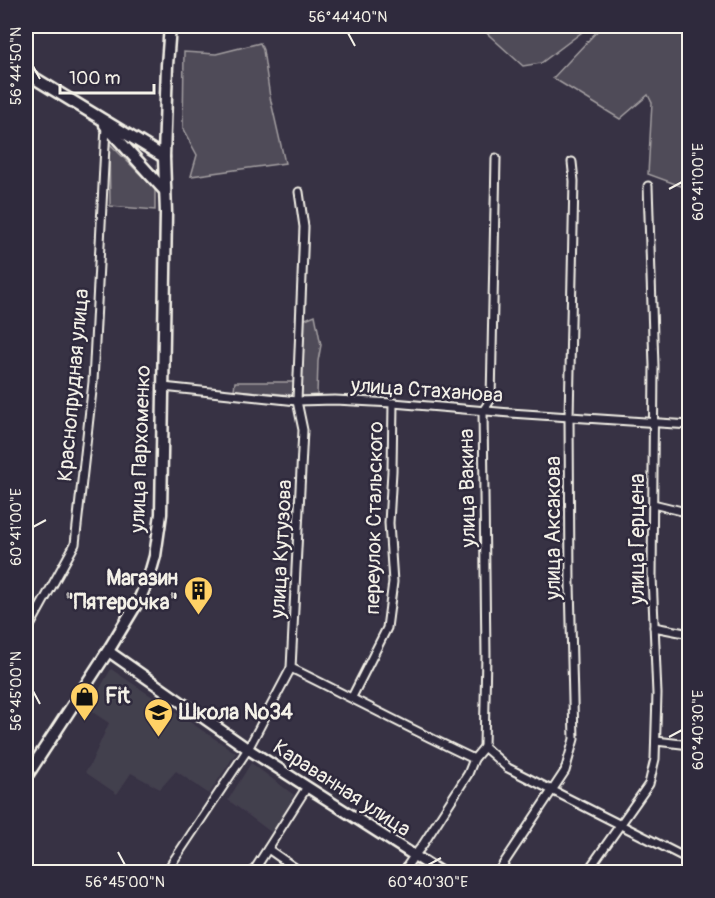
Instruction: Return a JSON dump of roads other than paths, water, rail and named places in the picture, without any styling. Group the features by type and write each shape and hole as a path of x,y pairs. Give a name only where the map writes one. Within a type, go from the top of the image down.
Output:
{"main road":[{"name":"улица Пархоменко","path":"26,777 140,598 155,556 161,514 164,157 170,26"},
{"path":"26,73 164,157"},
{"path":"97,116 165,191"}],"street":[{"name":"Краснопрудная улица","path":"26,633 75,544 93,382 106,126"},
{"name":"улица Вакина","path":"483,747 486,655 483,411 491,399 496,158"},
{"name":"улица Аксакова","path":"498,873 565,771 574,739 569,417 574,181 572,162"},
{"name":"улица Герцена","path":"587,873 649,784 655,759 657,694 652,576 654,366 648,186"},
{"name":"улица Кутузова","path":"166,873 248,749 291,668 303,430 297,401 304,227 299,192"},
{"name":"улица Стаханова","path":"163,387 297,401 393,403 690,425"},
{"name":"переулок Стальского","path":"352,697 387,628 393,582 389,523 393,403"},
{"path":"653,504 690,513"},
{"path":"654,627 690,634"},
{"name":"Караванная улица","path":"108,651 248,749 440,873"},
{"path":"291,668 474,759"},
{"path":"656,741 690,745"},
{"path":"403,873 468,774 474,759 483,747 508,768 690,860"},
{"path":"253,873 307,787"},
{"path":"268,849 301,873"}],"place":[{"name":"Магазин \"Пятерочка\"","path":"199,616"},
{"name":"Fit","path":"84,722"},
{"name":"Школа №34","path":"158,738"}]}
